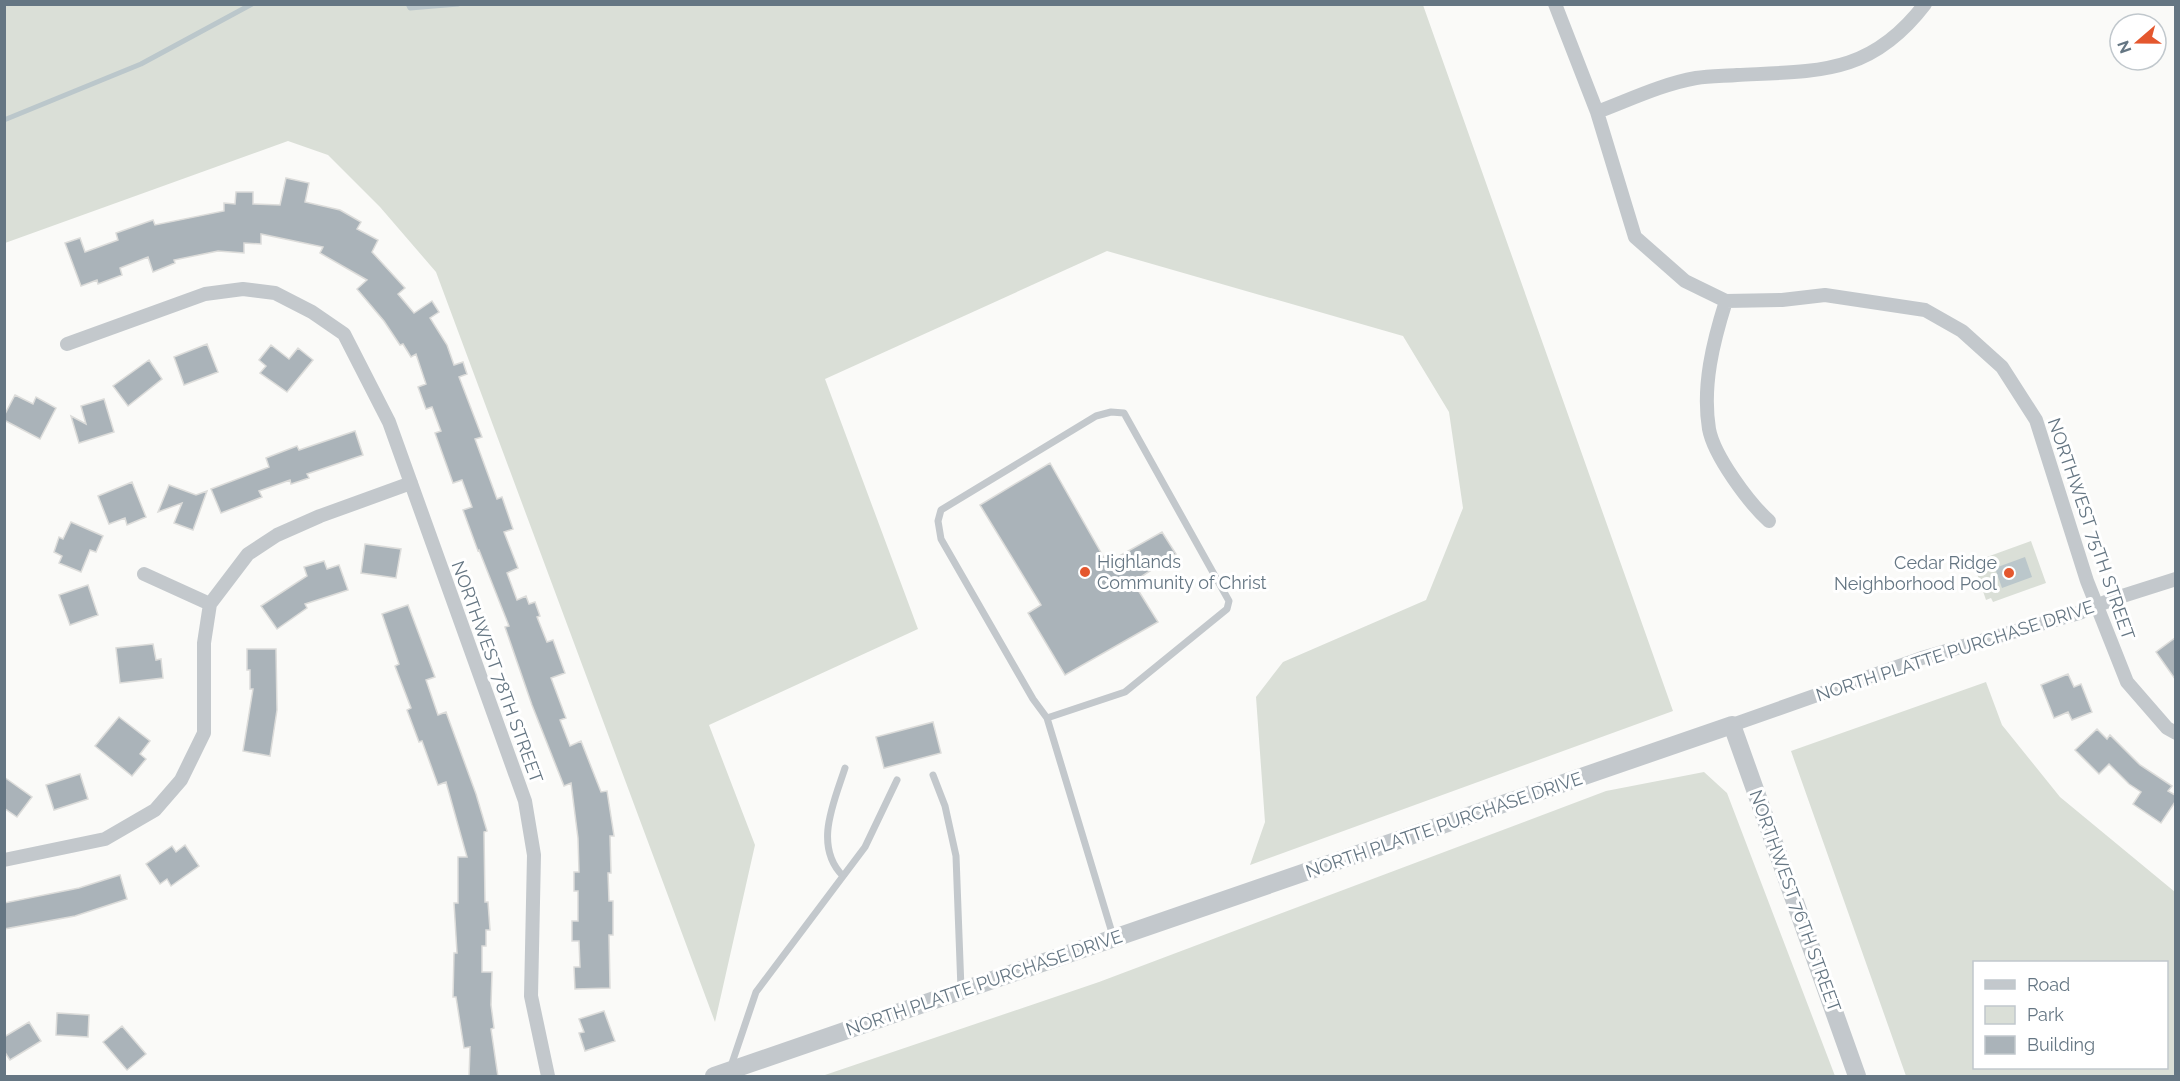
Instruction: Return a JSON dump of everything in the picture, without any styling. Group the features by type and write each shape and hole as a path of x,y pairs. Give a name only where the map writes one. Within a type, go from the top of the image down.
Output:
{"street":[{"name":"NORTHWEST 75TH STREET","path":"1555,4 1596,112 1635,237 1685,281 1726,301 1782,300 1825,296 1924,310 1962,331 2002,367 2036,420 2097,606 2127,682 2175,733"},
{"path":"1596,112 1660,88 1696,78 1819,70 1851,63 1878,50 1893,39 1909,25 1925,4"},
{"name":"NORTHWEST 78TH STREET","path":"67,344 205,294 243,289 275,293 312,312 344,334 388,422 525,801 534,855 531,996 548,1077"},
{"path":"1726,301 1714,340 1707,393 1709,431 1728,471 1757,510 1769,522"},
{"path":"4,860 105,839 155,810 181,780 204,733 204,643 210,604 248,554 277,535 320,516 411,483"},
{"path":"144,574 210,604"},
{"name":"NORTH PLATTE PURCHASE DRIVE","path":"721,1074 1922,658 2097,606 2175,579"},
{"name":"NORTHWEST 76TH STREET","path":"1732,725 1857,1077"}],"lane":[{"path":"1047,718 1125,692 1227,609 1229,601 1124,414 1111,412 1096,416 941,510 938,521 941,539 1033,699 1047,718 1114,938"},
{"path":"843,876 834,866 826,837 831,810 845,768"},
{"path":"933,775 945,806 956,856 961,991"},
{"path":"721,1074 756,992 865,847 897,780"}],"green space":[{"path":"4,5 1423,5 1673,711 1250,865 1265,822 1256,697 1283,662 1426,600 1463,508 1449,412 1403,336 1107,251 825,379 918,629 709,725 755,845 715,1022 436,272 380,207 328,155 288,141 5,243"},
{"name":"Cedar Ridge Neighborhood Pool","path":"2031,541 2046,583 1993,602 1991,598 1986,600 1973,562"},
{"path":"1986,682 2002,725 2060,797 2175,892 2175,1076 1906,1076 1791,751"},
{"path":"1704,772 1727,793 1835,1076 822,1076 1099,982 1606,791"}],"shaded area":[{"path":"2025,557 2032,577 2002,588 1995,568"}],"building":[{"path":"286,178 309,183 305,202 340,210 361,222 357,229 378,240 372,252 405,288 398,294 414,313 432,301 439,312 430,318 447,345 454,365 463,362 467,374 459,377 482,437 475,439 497,499 502,497 513,529 504,532 518,568 507,573 517,600 526,596 529,604 535,602 540,616 537,617 547,642 553,640 565,673 551,678 566,718 560,720 570,746 581,741 601,792 607,791 614,836 610,836 611,873 608,873 609,901 613,901 613,935 609,935 610,988 575,989 574,967 580,967 579,941 572,941 572,921 578,921 578,891 574,891 574,872 579,872 578,838 571,783 564,786 532,705 505,627 509,626 463,510 472,507 462,480 453,483 435,433 441,431 432,407 426,409 418,387 426,384 416,354 411,357 403,344 400,345 384,321 357,289 367,280 320,253 323,247 261,234 261,244 244,243 244,253 218,251 174,260 175,263 153,272 148,257 120,268 122,275 98,284 97,280 81,286 65,243 80,238 85,252 118,240 116,233 153,220 155,225 224,211 224,203 235,204 236,192 253,192 253,204 280,205"},
{"path":"207,344 218,372 184,385 174,357"},
{"path":"271,345 289,359 298,348 313,360 287,392 260,373 266,366 259,360"},
{"path":"149,360 162,379 128,406 113,386"},
{"path":"15,395 33,404 36,397 56,408 40,439 4,420"},
{"path":"104,399 114,432 79,443 71,416 86,424 81,406"},
{"path":"355,431 363,455 307,474 309,478 291,484 290,480 259,491 262,497 221,513 211,489 269,467 266,458 297,446 299,450"},
{"name":"Highlands Community of Christ","path":"1050,463 1107,563 1162,532 1176,554 1133,582 1158,622 1065,675 1028,613 1041,605 980,505"},
{"path":"132,482 146,517 127,525 125,518 109,524 98,496"},
{"path":"169,485 196,495 207,491 193,530 174,523 182,503 158,512"},
{"path":"71,522 103,536 96,552 90,550 81,572 59,563 62,556 54,552 59,537 63,539"},
{"path":"365,544 401,549 396,578 361,573"},
{"path":"324,561 327,569 339,565 348,590 305,604 307,608 277,629 261,606 307,576 304,567"},
{"path":"88,585 98,615 70,625 59,595"},
{"path":"408,605 435,677 426,680 438,715 446,712 487,831 484,832 485,902 488,902 490,930 486,930 486,946 482,946 482,972 492,972 491,1005 494,1028 491,1029 498,1077 469,1077 470,1047 464,1048 456,997 453,997 454,953 457,953 454,903 458,903 458,857 467,857 446,782 438,785 422,741 419,742 407,710 411,708 395,666 399,664 382,614"},
{"path":"2175,638 2175,679 2156,652"},
{"path":"153,644 156,660 161,659 163,678 120,683 116,648"},
{"path":"247,649 276,649 277,710 270,756 243,751 253,689 250,689 250,670 247,670"},
{"path":"2068,674 2074,687 2081,684 2092,712 2072,720 2068,712 2054,718 2041,685"},
{"path":"119,717 150,741 140,754 146,759 132,776 95,746"},
{"path":"933,722 941,753 884,768 876,737"},
{"path":"2097,729 2107,739 2110,735 2140,765 2172,786 2168,791 2175,795 2175,802 2161,823 2133,804 2141,792 2129,784 2109,764 2099,774 2075,750"},
{"path":"80,774 88,799 54,810 46,785"},
{"path":"4,777 32,797 17,817 4,808"},
{"path":"185,845 199,866 171,886 167,879 160,884 146,864 172,846 176,852"},
{"path":"120,875 127,899 75,916 4,929 4,903 79,888"},
{"path":"604,1011 615,1041 585,1051 579,1033 584,1032 579,1019"},
{"path":"57,1013 89,1015 88,1037 56,1035"},
{"path":"29,1022 41,1041 10,1060 4,1051 4,1037"},
{"path":"122,1026 146,1054 127,1070 103,1042"}],"waterway":[{"path":"4,120 141,64 252,4"},
{"path":"408,4 410,8 458,4"}],"place":[{"name":"Highlands Community of Christ","path":"1085,572"},
{"name":"Cedar Ridge Neighborhood Pool","path":"2009,573"}]}
